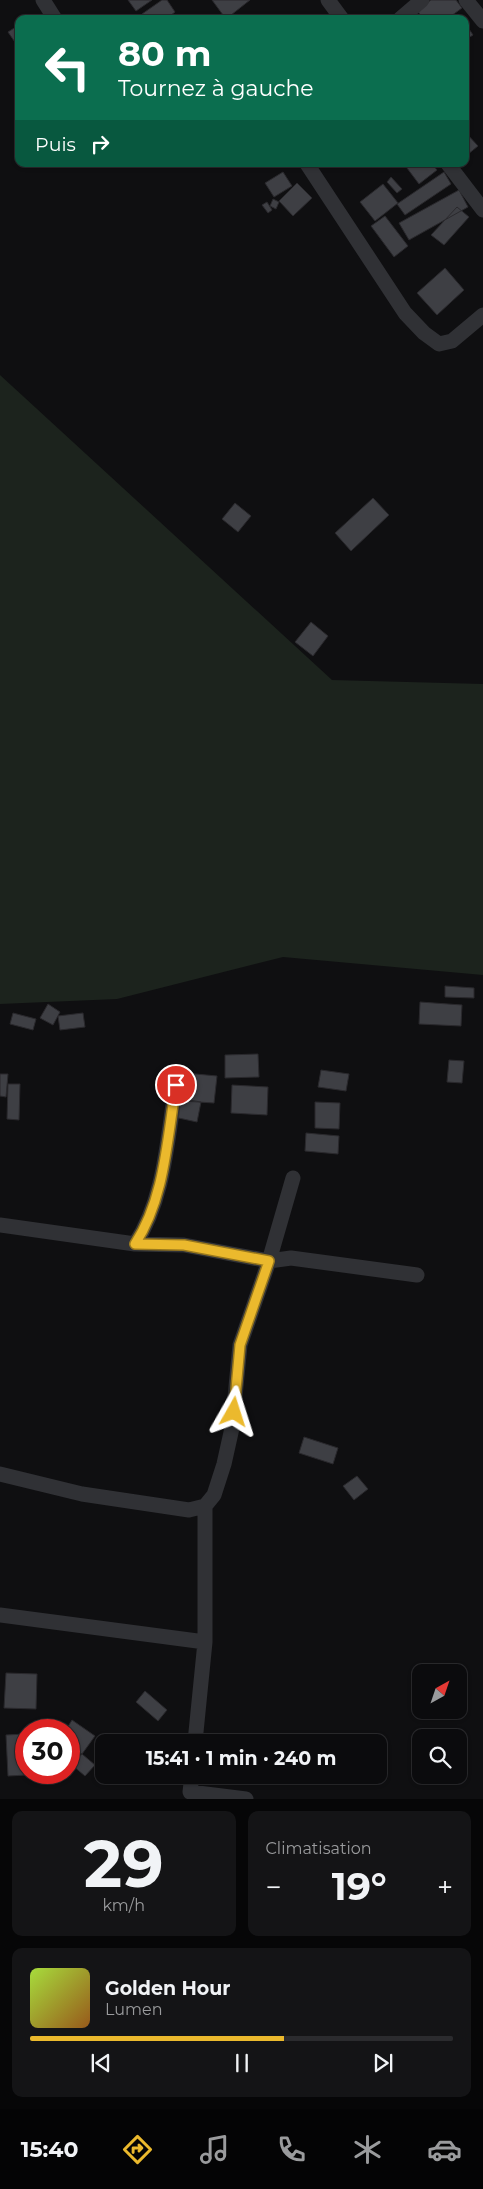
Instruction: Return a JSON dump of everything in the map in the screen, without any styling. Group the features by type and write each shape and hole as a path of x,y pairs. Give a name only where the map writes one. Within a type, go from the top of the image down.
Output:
{"street":[{"path":"43,0 52,15"},
{"path":"328,0 339,15"},
{"path":"405,15 422,0"},
{"path":"466,0 483,21"},
{"path":"309,167 405,313 424,333 439,344 452,341 483,315"},
{"path":"450,167 483,210"},
{"path":"135,1244 147,1225 158,1195 176,1085"},
{"path":"0,1474 82,1494 189,1510 205,1506 214,1495 224,1464 232,1428 240,1345 269,1261 293,1178"},
{"path":"0,1225 135,1244 184,1245 269,1261 298,1259 417,1275"},
{"path":"196,1734 206,1642 205,1506"},
{"path":"0,1614 206,1642"},
{"path":"191,1784 190,1792 246,1799"}],"shaded area":[{"path":"0,375 332,680 483,684 483,975 283,957 117,999 0,1004"}],"building":[{"path":"128,0 152,0 136,11"},
{"path":"162,0 167,0 175,12 171,15 142,14"},
{"path":"212,0 250,0 231,15 223,15"},
{"path":"431,0 456,0 462,8 452,15 420,15 417,10"},
{"path":"15,28 15,42 8,32"},
{"path":"469,29 473,35 469,38"},
{"path":"469,136 478,146 469,153"},
{"path":"406,167 434,167 437,170 419,184"},
{"path":"283,172 292,186 274,197 265,183"},
{"path":"444,172 451,184 405,215 397,204"},
{"path":"391,177 402,189 397,193 387,182"},
{"path":"297,183 312,198 293,216 279,201"},
{"path":"383,184 398,203 375,221 360,202"},
{"path":"459,190 468,207 409,240 399,223"},
{"path":"273,199 279,202 276,209 270,206"},
{"path":"267,202 272,210 268,213 262,205"},
{"path":"457,207 469,217 444,245 431,235"},
{"path":"385,216 408,246 394,257 371,226"},
{"path":"445,268 464,290 437,315 417,293"},
{"path":"373,498 389,515 351,551 335,533"},
{"path":"235,503 251,516 238,532 222,519"},
{"path":"311,622 328,636 313,656 295,642"},
{"path":"445,986 474,988 474,998 445,997"},
{"path":"420,1002 462,1005 461,1026 419,1024"},
{"path":"48,1004 60,1012 53,1025 40,1018"},
{"path":"13,1013 36,1019 33,1030 10,1024"},
{"path":"83,1013 85,1027 60,1030 58,1016"},
{"path":"258,1054 259,1077 225,1078 225,1055"},
{"path":"449,1060 464,1061 462,1083 447,1082"},
{"path":"321,1070 349,1074 346,1091 318,1087"},
{"path":"185,1073 217,1076 214,1103 183,1101"},
{"path":"0,1074 8,1074 6,1097 0,1096"},
{"path":"8,1084 20,1084 19,1120 7,1119"},
{"path":"232,1085 268,1087 267,1115 231,1113"},
{"path":"178,1098 201,1102 197,1122 174,1117"},
{"path":"315,1102 340,1103 339,1129 315,1128"},
{"path":"306,1133 339,1136 338,1154 305,1151"},
{"path":"304,1437 338,1448 333,1464 299,1453"},
{"path":"357,1476 368,1489 354,1500 343,1486"},
{"path":"6,1673 37,1674 36,1709 4,1708"},
{"path":"145,1691 167,1710 158,1721 136,1702"},
{"path":"80,1726 95,1736 82,1754 80,1753"},
{"path":"6,1735 15,1735 15,1776 8,1776"},
{"path":"82,1754 95,1765 85,1776 80,1772 80,1756"}],"route":[{"path":"176,1085 158,1195 147,1225 135,1244 184,1245 269,1261 240,1345 234,1412"}]}
